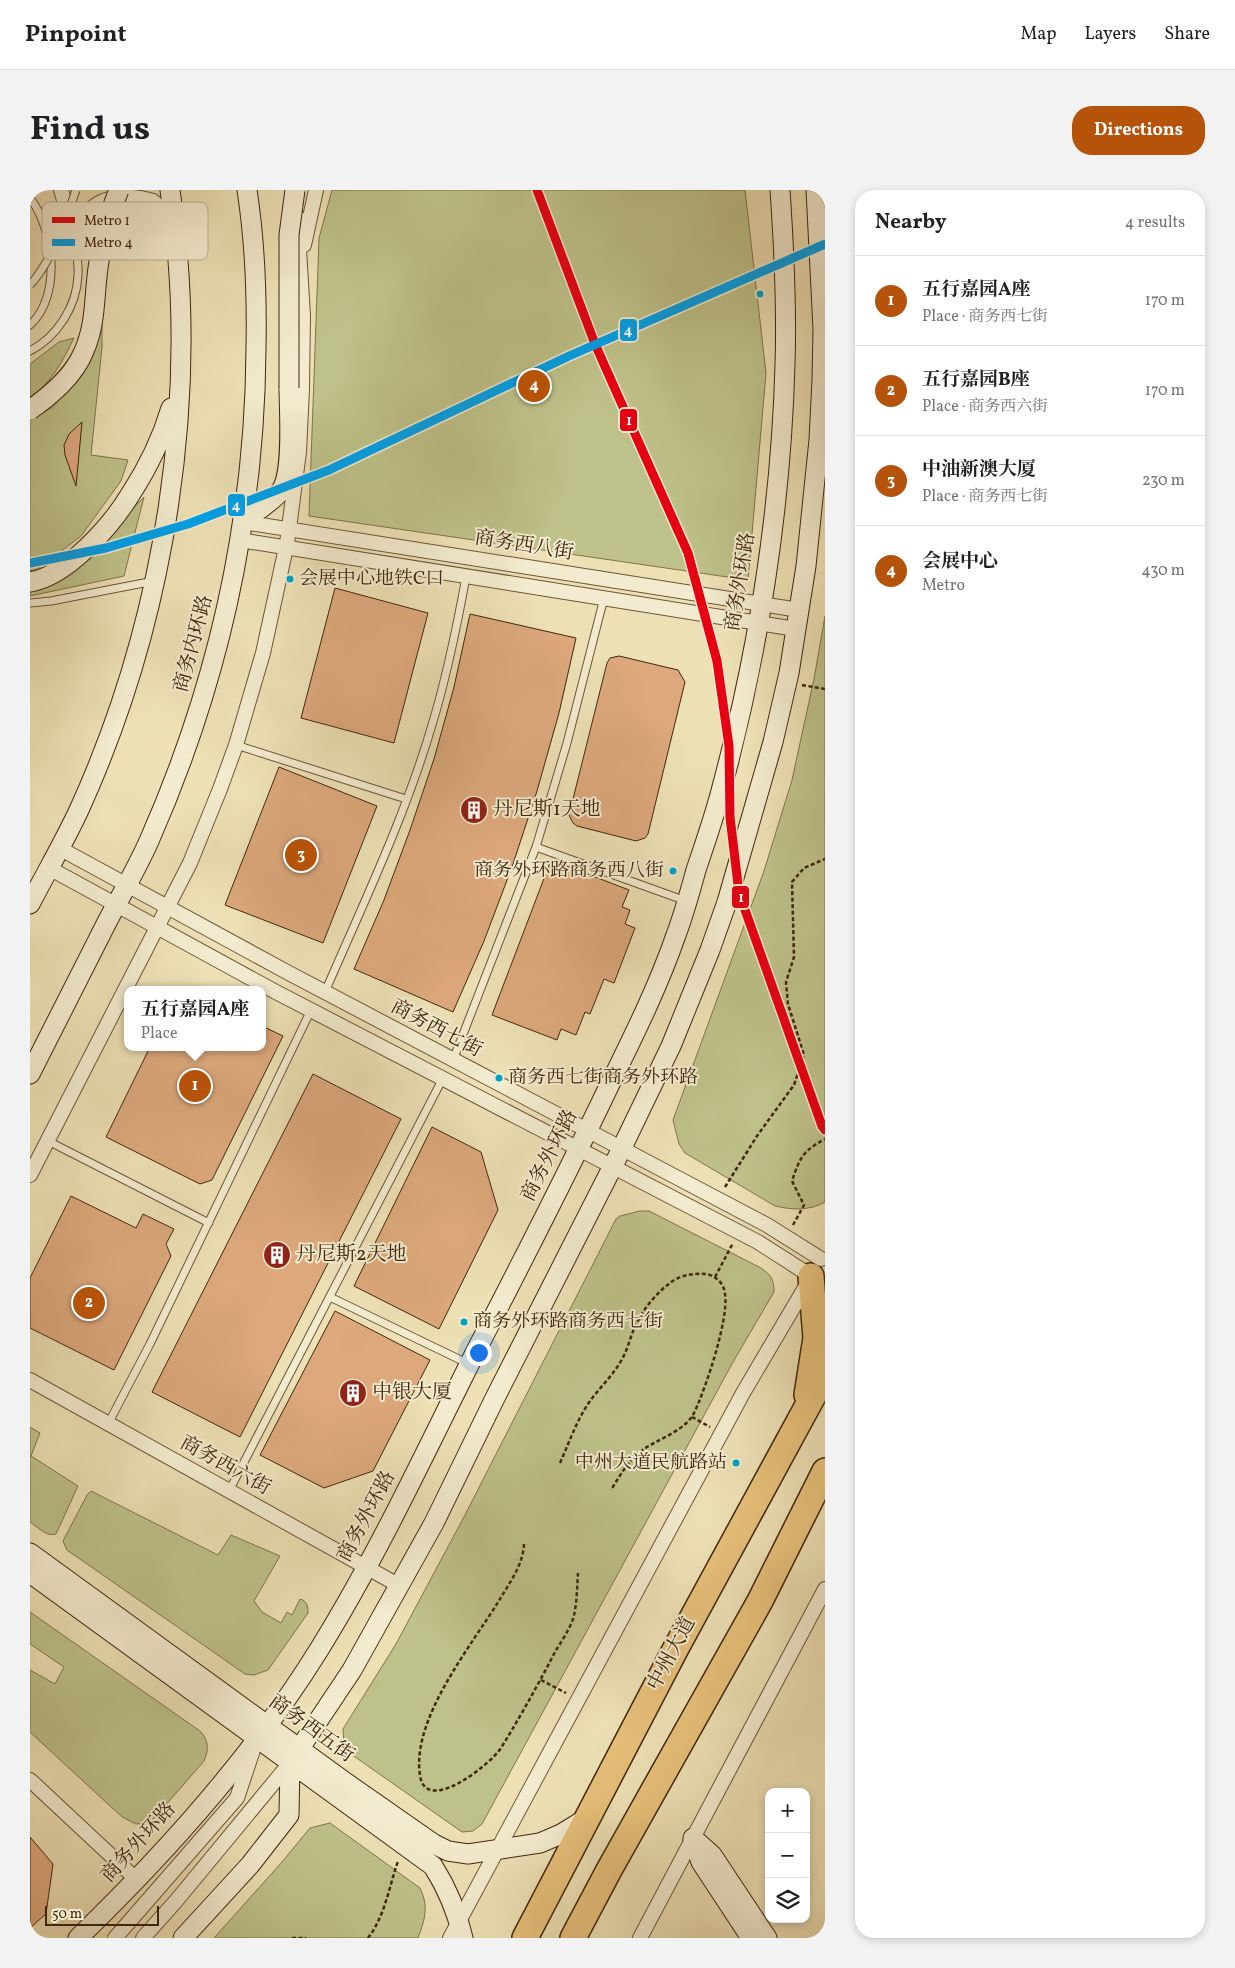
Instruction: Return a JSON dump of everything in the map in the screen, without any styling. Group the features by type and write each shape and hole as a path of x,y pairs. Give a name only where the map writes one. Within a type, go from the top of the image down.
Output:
{"highway":[{"path":"804,1412 816,1338 819,1262"},
{"name":"中州大道","path":"525,1938 680,1639 825,1374"},
{"path":"573,1938 614,1861 760,1602 825,1471"}],"street":[{"path":"115,202 119,190"},
{"path":"94,202 103,196 121,190 137,193 154,202"},
{"name":"商务内环路","path":"30,1074 148,843 177,773 200,708 219,642 240,540 253,447 256,387 256,307 251,216 247,190"},
{"path":"243,522 279,493 285,483 290,450 289,235 294,190"},
{"path":"127,986 190,863 236,745 263,653 286,548 299,452 302,388 303,316 294,190"},
{"path":"300,260 316,190"},
{"name":"商务外环路","path":"78,1938 119,1899 194,1816 262,1732 320,1649 400,1505 469,1364 588,1131 636,1030 676,937 722,791 751,665 775,507 785,369 784,265 780,190"},
{"path":"143,1938 176,1901 295,1756 352,1670 434,1523 495,1398 622,1149 671,1046 710,950 756,800 786,683 799,610 813,511 822,380 823,304 816,190"},
{"path":"30,410 65,381 84,353 93,325 100,260"},
{"path":"30,904 78,810 106,745 127,684 154,581 166,523 175,448 180,318 177,260"},
{"path":"30,582 49,576 67,565 107,525 130,496 164,430 179,383"},
{"name":"商务西八街","path":"243,522 799,610"},
{"name":"商务西八街","path":"240,540 796,629"},
{"name":"商务西七街","path":"59,848 325,992 717,1199 787,1238 819,1262"},
{"name":"商务西七街","path":"49,868 311,1010 738,1232 819,1262"},
{"path":"30,1175 124,992"},
{"path":"458,1933 497,1850 721,1432 819,1262"},
{"name":"商务西六街","path":"30,1380 400,1586"},
{"name":"商务西五街","path":"30,1553 262,1732"},
{"name":"商务西五街","path":"30,1573 262,1732 295,1756 403,1845 433,1866 443,1882 458,1933"},
{"path":"640,1938 825,1589"},
{"path":"115,1938 237,1798 262,1732"},
{"path":"184,1938 250,1865 289,1815 295,1756"},
{"name":"商务西五街","path":"295,1756 448,1851 468,1854 540,1843 561,1834 588,1817"},
{"path":"30,1780 136,1879"},
{"path":"693,1838 701,1862 751,1938"},
{"path":"693,1838 712,1855 767,1938"}],"lane":[{"path":"72,202 76,190"},
{"path":"30,198 42,217"},
{"path":"30,284 46,260"},
{"path":"30,325 38,318 47,299 51,280 51,260"},
{"path":"30,352 57,331 67,314 74,297 78,275 76,260"},
{"path":"325,992 394,832 432,726 453,650 466,576"},
{"path":"30,603 51,601 154,581"},
{"path":"453,1060 536,847 570,734 604,598"},
{"path":"236,745 406,799"},
{"path":"536,847 687,901"},
{"path":"108,1424 150,1344 311,1010"},
{"path":"229,1491 443,1078"},
{"path":"48,1141 209,1223"},
{"path":"330,1297 469,1364"}],"path":[{"path":"786,683 825,689"},
{"path":"717,1199 757,1136 794,1085 804,1055 788,1004 786,982 794,957 792,882 804,868 825,859"},
{"path":"787,1238 804,1205 792,1180 798,1162 809,1148 825,1139"},
{"path":"715,1277 738,1232"},
{"path":"560,1463 576,1424 588,1404 623,1358 634,1327 655,1297 670,1282 684,1276 694,1273 712,1275 720,1281 725,1294 724,1314 712,1366 692,1417 687,1423 638,1455 620,1474 611,1490"},
{"path":"692,1417 721,1432"},
{"path":"524,1544 524,1552 518,1569 445,1684 433,1707 421,1747 419,1770 420,1781 425,1788 432,1792 446,1790 480,1770 498,1752 573,1619 578,1573"},
{"path":"540,1680 577,1700"},
{"path":"368,1938 376,1928 382,1915 391,1879 403,1845"},
{"path":"292,1938 306,1938"}],"green space":[{"path":"332,190 745,190 766,373 748,580 309,516 319,238"},
{"path":"102,321 102,347 91,455 128,460 121,481 81,536 38,569 30,571 30,420 53,407 81,374"},
{"path":"74,338 51,378 30,397 30,364 59,342"},
{"path":"144,497 124,576 30,596 30,588 67,577"},
{"path":"825,616 825,1202 813,1207 794,1209 775,1206 685,1153 679,1144 673,1120 764,871 792,780 814,679"},
{"path":"640,1211 649,1211 761,1268 771,1278 774,1292 733,1362 482,1824 473,1831 462,1832 348,1752 344,1744 343,1729 396,1644 465,1515 616,1219 620,1216"},
{"path":"30,1427 40,1433 31,1456 78,1486 56,1534 52,1535 45,1533 30,1522"},
{"path":"91,1491 218,1555 231,1535 280,1556 254,1601 262,1612 281,1623 287,1612 292,1615 300,1599 307,1604 308,1613 268,1670 254,1675 245,1674 67,1550 63,1541 87,1495"},
{"path":"30,1612 200,1731 205,1738 207,1753 204,1761 150,1823 136,1824 122,1817 30,1732 30,1670 55,1684 64,1667 30,1644"},
{"path":"330,1823 420,1888 423,1895 425,1913 418,1938 214,1938 310,1828"}],"building":[{"path":"82,422 76,486 65,455 64,445 69,434"},
{"path":"335,588 428,613 394,743 301,718"},
{"name":"丹尼斯1天地","path":"470,614 576,638 559,713 537,791 512,867 484,941 453,1012 354,969 384,900 434,759 454,687"},
{"path":"619,656 678,670 685,682 648,834 645,838 636,841 577,826 569,815 607,663 610,658"},
{"path":"279,767 377,806 323,943 225,905"},
{"path":"551,860 629,890 622,907 630,910 625,924 635,928 614,983 604,979 590,1014 585,1012 576,1035 561,1029 557,1040 492,1015"},
{"path":"266,1028 283,1036 212,1180 200,1184 106,1137 148,1051 266,1051"},
{"name":"丹尼斯2天地","path":"313,1074 401,1119 240,1437 152,1392"},
{"path":"432,1127 481,1152 498,1210 439,1329 354,1286"},
{"path":"71,1196 136,1228 143,1214 174,1229 166,1244 171,1256 114,1370 30,1328 30,1278"},
{"name":"中银大厦","path":"335,1311 430,1360 373,1471 324,1488 260,1455"},
{"path":"30,1837 53,1864 46,1914 30,1928"}],"metro line":[{"name":"1","path":"537,190 595,344 688,553 717,661 729,746 730,817 739,893 825,1130"},
{"name":"4","path":"30,563 106,548 188,524 329,470 569,356 825,244"}],"place":[{"name":"会展中心","path":"534,386"},
{"name":"会展中心地铁C口","path":"290,579"},
{"name":"丹尼斯1天地","path":"474,810"},
{"name":"中油新澳大厦","path":"301,855"},
{"name":"商务外环路商务西八街","path":"673,871"},
{"name":"商务西七街商务外环路","path":"499,1078"},
{"name":"五行嘉园A座","path":"195,1086"},
{"name":"丹尼斯2天地","path":"277,1255"},
{"name":"五行嘉园B座","path":"89,1303"},
{"name":"商务外环路商务西七街","path":"464,1322"},
{"name":"中银大厦","path":"353,1393"},
{"name":"中州大道民航路站","path":"736,1463"}]}
